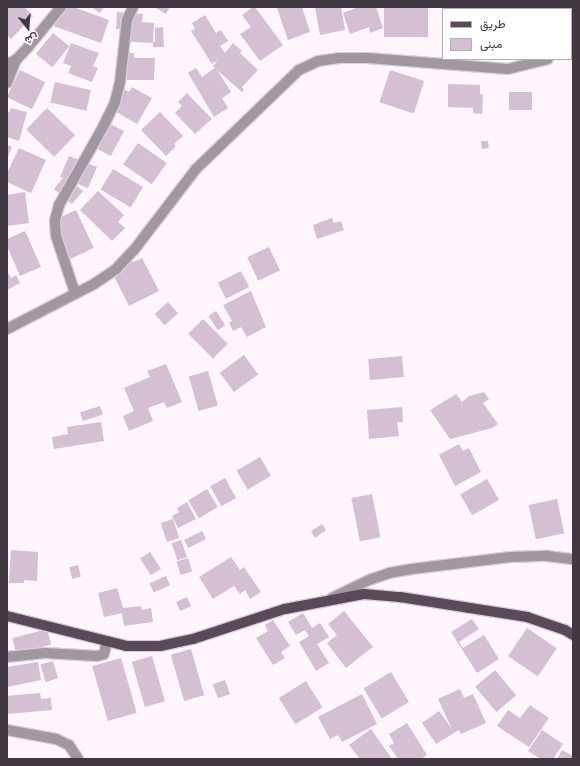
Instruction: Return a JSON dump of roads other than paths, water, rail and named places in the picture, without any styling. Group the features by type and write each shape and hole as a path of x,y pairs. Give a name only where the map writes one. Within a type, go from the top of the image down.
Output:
{"main road":[{"path":"7,616 126,646 160,646 193,639 285,609 364,594 400,597 527,617 565,630 573,635"}],"street":[{"path":"7,83 11,62 62,7"},
{"path":"75,293 56,236 55,220 59,205 104,125 114,102 120,82 127,20 133,7"},
{"path":"7,329 94,284 116,269 134,250 196,170 299,70 318,61 338,58 375,58 508,70 544,60"},
{"path":"327,601 368,580 412,569 510,558 547,556 573,558"},
{"path":"7,657 45,654 97,656 104,654 107,641"},
{"path":"7,730 56,740 69,745 78,759"}]}
